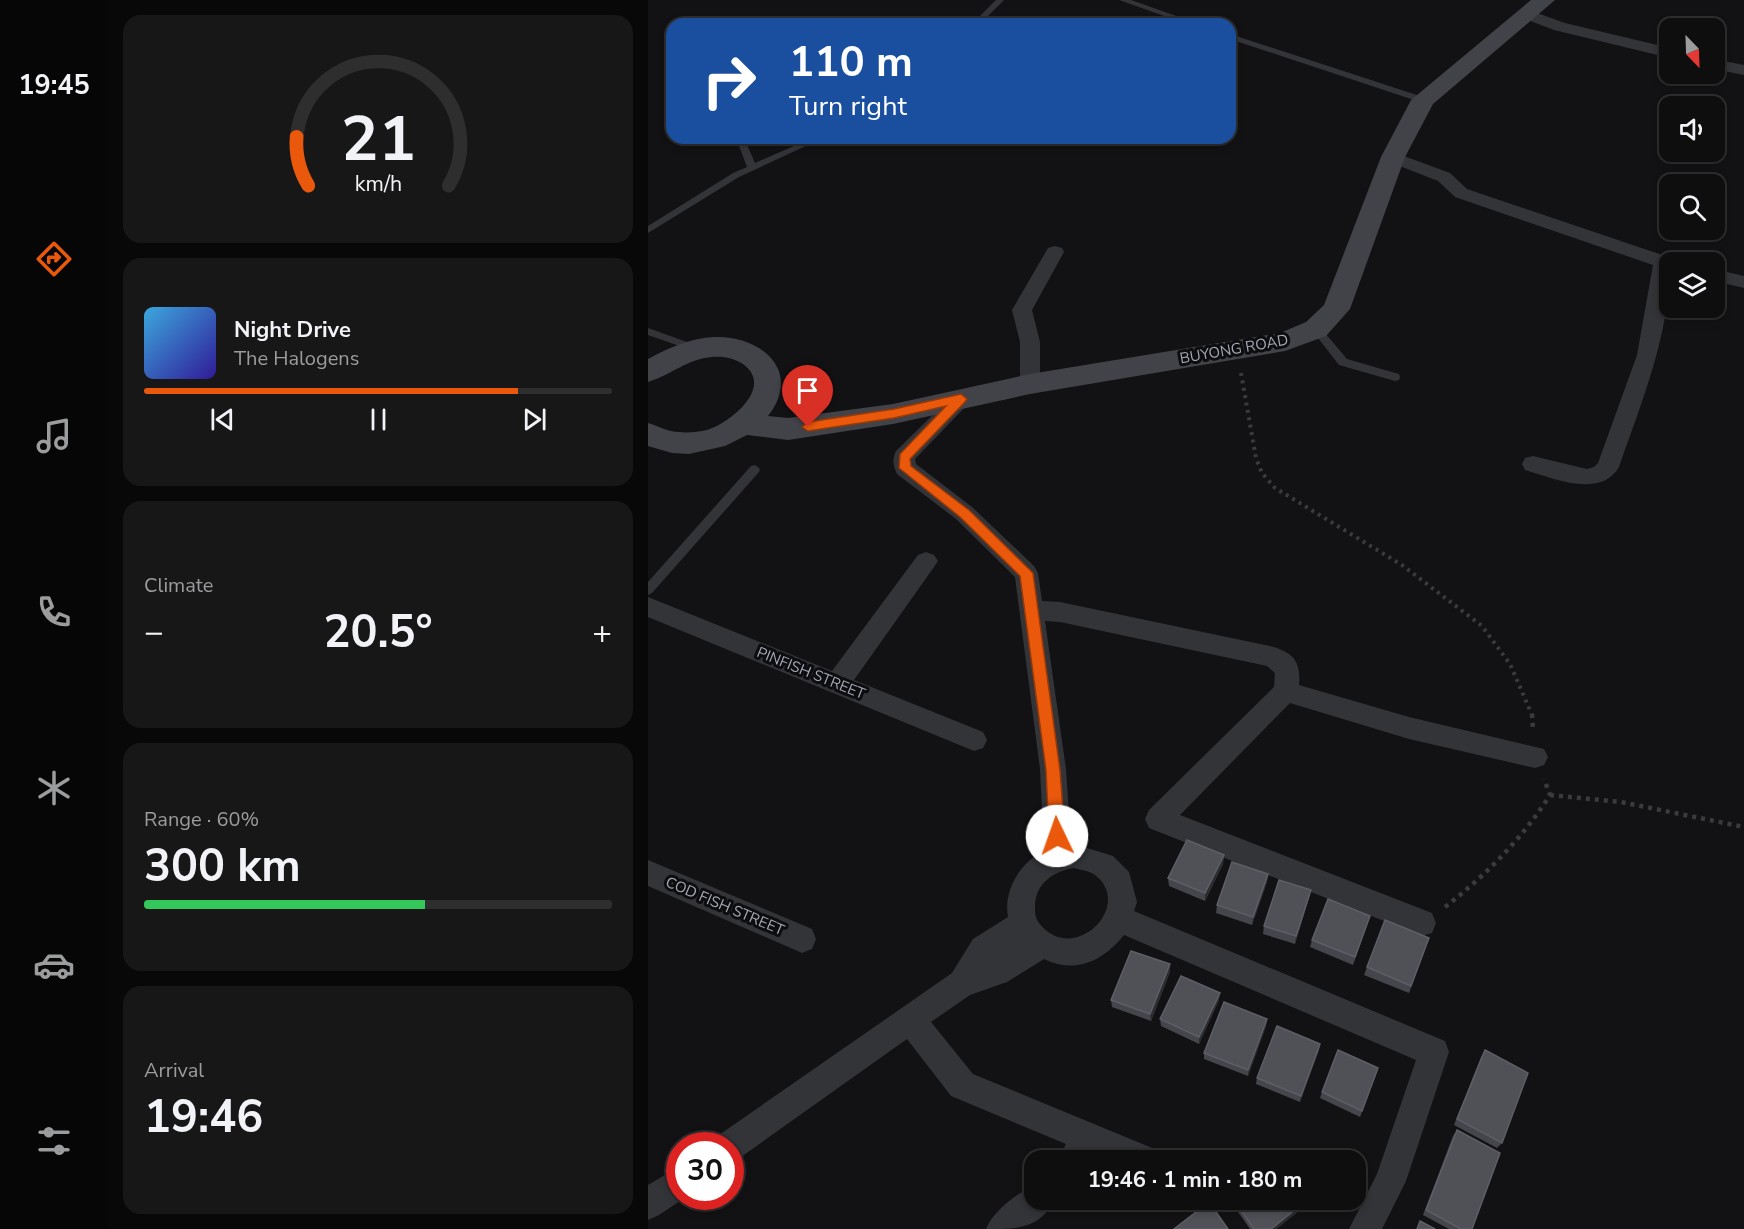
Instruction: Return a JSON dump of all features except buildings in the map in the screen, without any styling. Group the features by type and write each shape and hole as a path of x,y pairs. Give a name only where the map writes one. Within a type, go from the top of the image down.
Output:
{"street":[{"path":"1535,7 1560,27 1659,50"},
{"name":"BUYONG ROAD","path":"744,424 788,429 894,414 1030,384 1285,342 1316,329 1336,309 1393,157 1423,100 1535,7"},
{"path":"1725,66 1744,70"},
{"path":"1393,157 1444,177 1461,193 1659,261"},
{"path":"1030,384 1030,342 1022,310 1055,252"},
{"path":"1725,278 1744,282"},
{"path":"1533,464 1587,477 1601,474 1608,466 1647,355 1659,297"},
{"path":"648,372 661,362 697,349 729,349 745,353 763,368 767,378 759,409 744,424 723,436 693,443 673,443 650,437"},
{"path":"961,399 904,457 905,468 964,513 1026,573 1053,770 1058,858"},
{"path":"838,683 926,561"},
{"name":"PINFISH STREET","path":"648,607 974,740"},
{"path":"1032,610 1060,612 1274,657 1288,669 1286,691 1158,819 1422,923"},
{"path":"1286,691 1348,712 1476,745 1535,757"},
{"path":"1074,855 1090,857 1110,869 1122,888 1124,904 1120,919 1112,932 1100,942 1086,949 1070,952 1056,950 1033,934 1021,910 1021,897 1034,873 1058,858 1074,855"},
{"name":"COD FISH STREET","path":"648,873 802,939"},
{"path":"1120,919 1434,1052 1390,1181 1365,1229"},
{"path":"744,1136 962,983 997,972 1033,934"},
{"path":"910,1019 962,1084 1081,1149"},
{"path":"648,1204 666,1192"},
{"path":"1002,1229 1026,1210"}],"lane":[{"path":"982,18 1000,0"},
{"path":"1123,0 1177,18"},
{"path":"1236,38 1423,100"},
{"path":"742,144 752,168"},
{"path":"648,230 712,189 806,144"},
{"path":"1316,329 1343,362 1395,377"},
{"path":"648,332 697,349"},
{"path":"648,590 755,469"}],"path":[{"path":"1237,350 1256,458 1262,473 1275,488 1290,499 1402,565 1482,626 1509,664 1532,712 1535,757 1550,795"},
{"path":"1422,923 1465,892 1499,861 1540,812 1550,795"},
{"path":"1550,795 1620,802 1744,827"}],"route":[{"path":"808,427 894,414 961,399 904,457 905,468 964,513 1026,573 1053,770 1057,836"}]}
